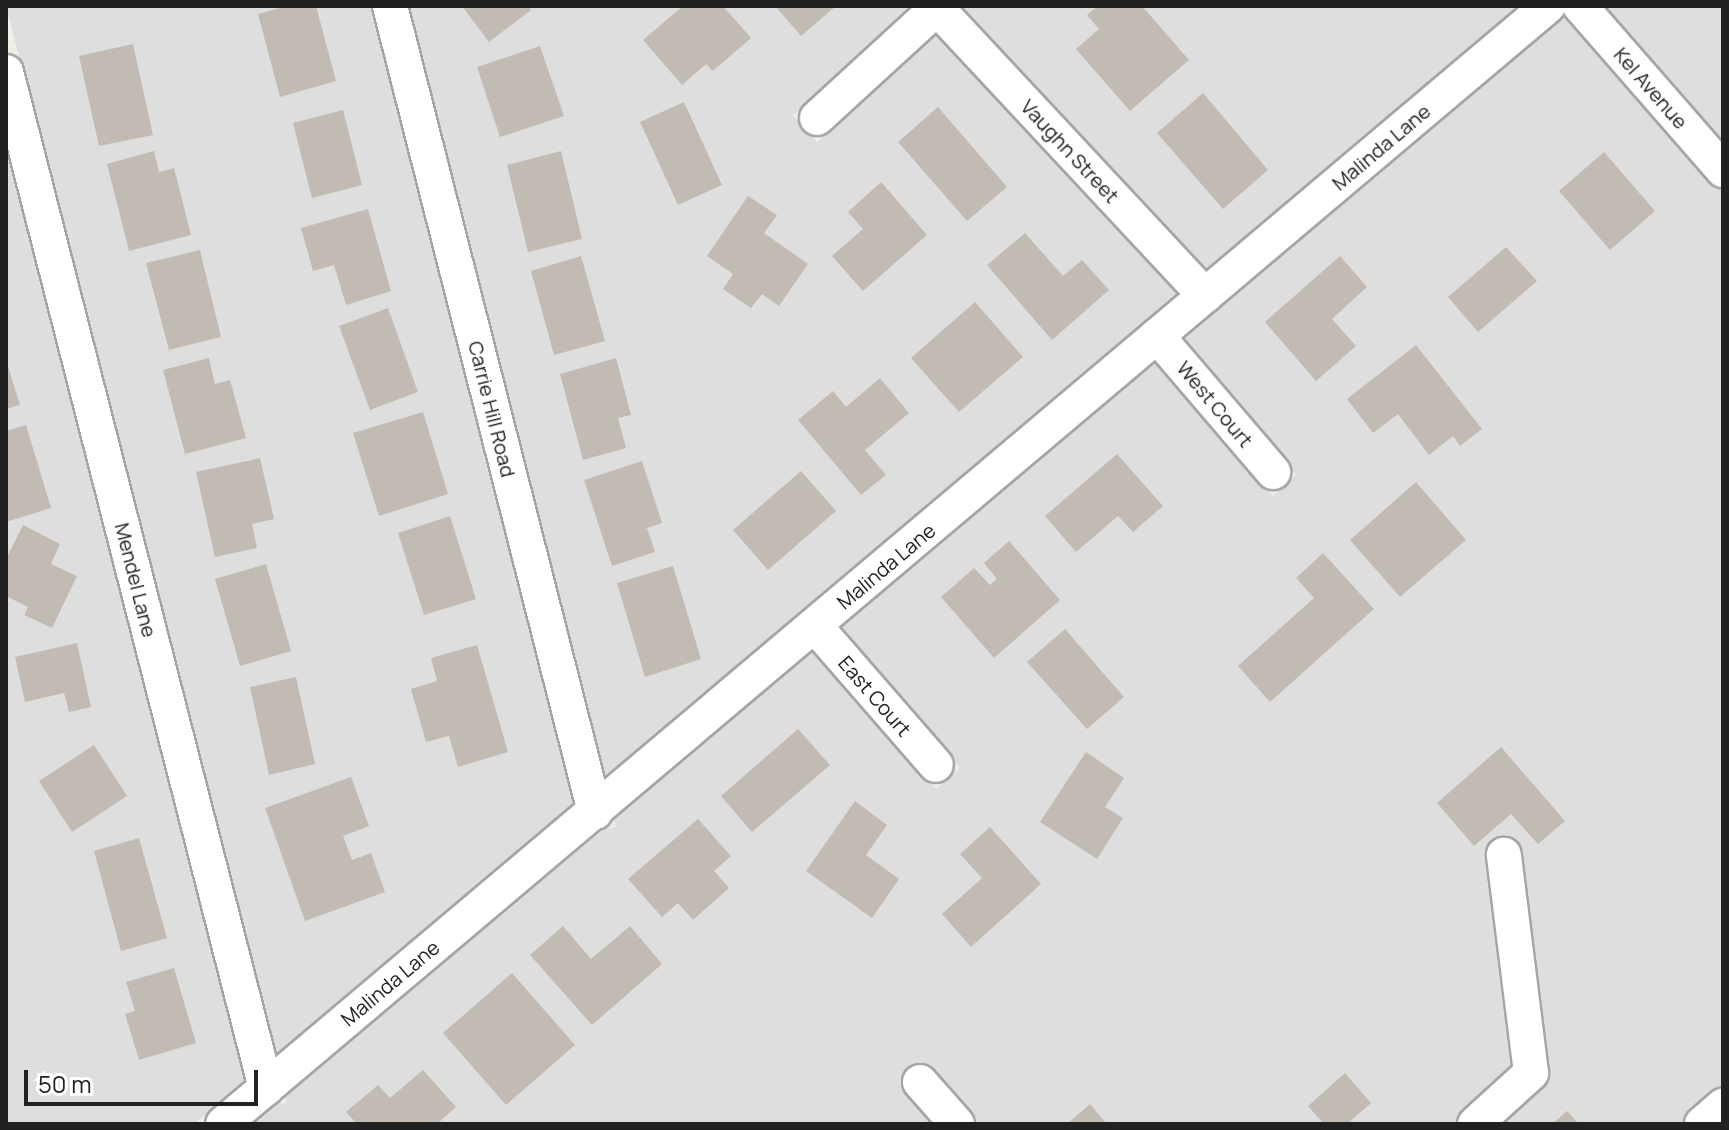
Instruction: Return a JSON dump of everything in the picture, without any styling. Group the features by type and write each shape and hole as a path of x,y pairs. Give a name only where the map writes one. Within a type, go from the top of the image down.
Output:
{"street":[{"name":"Carrie Hill Road","path":"390,6 595,812"},
{"name":"Malinda Lane","path":"223,1124 1548,6"},
{"name":"Kel Avenue","path":"1580,6 1723,170"},
{"name":"Vaughn Street","path":"936,7 1205,296"},
{"path":"817,118 936,7"},
{"name":"Mendel Lane","path":"6,72 266,1088"},
{"name":"West Court","path":"1157,336 1273,472"},
{"name":"East Court","path":"815,626 936,765"},
{"path":"1475,1124 1531,1073 1504,855"},
{"path":"920,1082 957,1124"},
{"path":"1702,1124 1723,1106"}],"shaded area":[{"path":"6,6 373,6 576,804 275,1056"},
{"path":"407,6 913,6 793,115 817,142 938,32 1180,293 604,781"},
{"path":"957,6 1519,6 1204,272"},
{"path":"1576,6 1723,6 1723,1124 251,1124 275,1104 286,1103 285,1096 604,829 616,827 614,819 814,650 936,789 960,768 839,629 1156,360 1273,496 1296,475 1181,339"},
{"path":"6,139 247,1080 194,1124 6,1124"}],"building":[{"path":"287,6 316,6 336,81 280,97 258,14"},
{"path":"462,6 528,6 531,10 489,42"},
{"path":"683,6 723,6 751,38 713,71 706,64 682,85 643,40"},
{"path":"775,6 836,6 801,36"},
{"path":"1098,6 1142,6 1189,60 1130,111 1076,49 1099,29 1087,15"},
{"path":"133,44 153,135 99,146 79,56"},
{"path":"540,46 564,116 500,137 477,67"},
{"path":"1203,93 1268,170 1223,209 1157,133"},
{"path":"684,102 722,185 678,205 640,122"},
{"path":"938,107 1007,187 967,221 898,142"},
{"path":"343,110 362,185 312,198 293,123"},
{"path":"154,151 159,172 174,168 191,235 129,251 107,164"},
{"path":"561,151 582,239 528,252 507,165"},
{"path":"1604,152 1655,211 1610,250 1559,191"},
{"path":"881,182 927,235 863,291 832,256 863,229 848,212"},
{"path":"748,196 777,215 764,233 808,264 779,306 762,294 751,308 723,289 733,274 707,256"},
{"path":"368,209 391,291 346,305 334,265 313,271 301,228"},
{"path":"1025,233 1063,276 1082,260 1109,290 1052,340 987,265"},
{"path":"1506,247 1537,281 1478,332 1448,297"},
{"path":"200,250 221,337 169,350 146,263"},
{"path":"581,256 605,341 554,355 531,271"},
{"path":"1340,256 1367,287 1332,319 1356,346 1316,381 1265,322"},
{"path":"975,302 1023,357 959,412 911,358"},
{"path":"388,308 418,392 370,410 339,326"},
{"path":"1416,345 1482,429 1460,446 1453,436 1429,455 1398,414 1373,433 1347,399"},
{"path":"209,358 215,384 230,380 246,438 185,454 163,370"},
{"path":"616,358 631,415 618,418 626,448 583,460 560,374"},
{"path":"6,360 20,405 6,409"},
{"path":"880,378 909,413 865,450 886,475 861,495 798,420 833,391 846,407"},
{"path":"423,412 448,494 379,516 353,433"},
{"path":"26,425 51,508 6,522 6,431"},
{"path":"1117,454 1163,506 1133,532 1118,516 1076,552 1045,516"},
{"path":"260,458 274,519 252,524 257,548 215,557 196,472"},
{"path":"642,461 662,523 647,528 655,552 612,566 584,480"},
{"path":"801,471 836,511 768,570 733,530"},
{"path":"1416,482 1466,540 1400,597 1350,540"},
{"path":"450,516 476,599 424,615 398,533"},
{"path":"23,525 60,544 51,564 77,576 52,628 24,615 28,607 6,596 6,559"},
{"path":"1009,541 1060,600 994,658 941,597 974,568 990,585 997,579 984,563"},
{"path":"1323,553 1374,609 1270,702 1238,666 1314,598 1296,578"},
{"path":"266,564 291,651 240,666 215,579"},
{"path":"673,566 701,659 645,677 617,583"},
{"path":"1065,629 1124,697 1087,729 1027,662"},
{"path":"77,643 91,707 69,712 64,693 25,702 15,657"},
{"path":"477,645 508,752 458,767 449,736 426,742 411,689 437,681 431,658"},
{"path":"296,677 315,764 269,775 250,687"},
{"path":"798,729 830,765 752,832 721,796"},
{"path":"94,745 127,796 72,832 39,781"},
{"path":"1501,747 1565,821 1538,844 1511,814 1474,846 1437,803"},
{"path":"1086,752 1124,778 1105,807 1123,818 1097,859 1040,822"},
{"path":"351,777 369,826 343,836 352,860 371,853 385,892 305,921 265,808"},
{"path":"855,801 887,825 866,855 899,879 872,918 806,871"},
{"path":"698,819 731,856 714,871 729,888 693,920 678,903 662,917 628,879"},
{"path":"990,827 1041,884 971,947 942,914 982,878 960,854"},
{"path":"139,838 167,938 121,951 94,851"},
{"path":"563,926 591,959 630,926 662,964 592,1025 530,955"},
{"path":"174,968 196,1043 139,1060 125,1014 135,1011 126,982"},
{"path":"512,973 575,1045 506,1105 443,1033"},
{"path":"423,1070 456,1107 437,1124 357,1124 346,1112 378,1085 390,1098"},
{"path":"1345,1073 1371,1103 1347,1124 1324,1124 1308,1106"},
{"path":"1090,1104 1107,1124 1067,1124"},
{"path":"1567,1111 1579,1124 1552,1124"}]}
